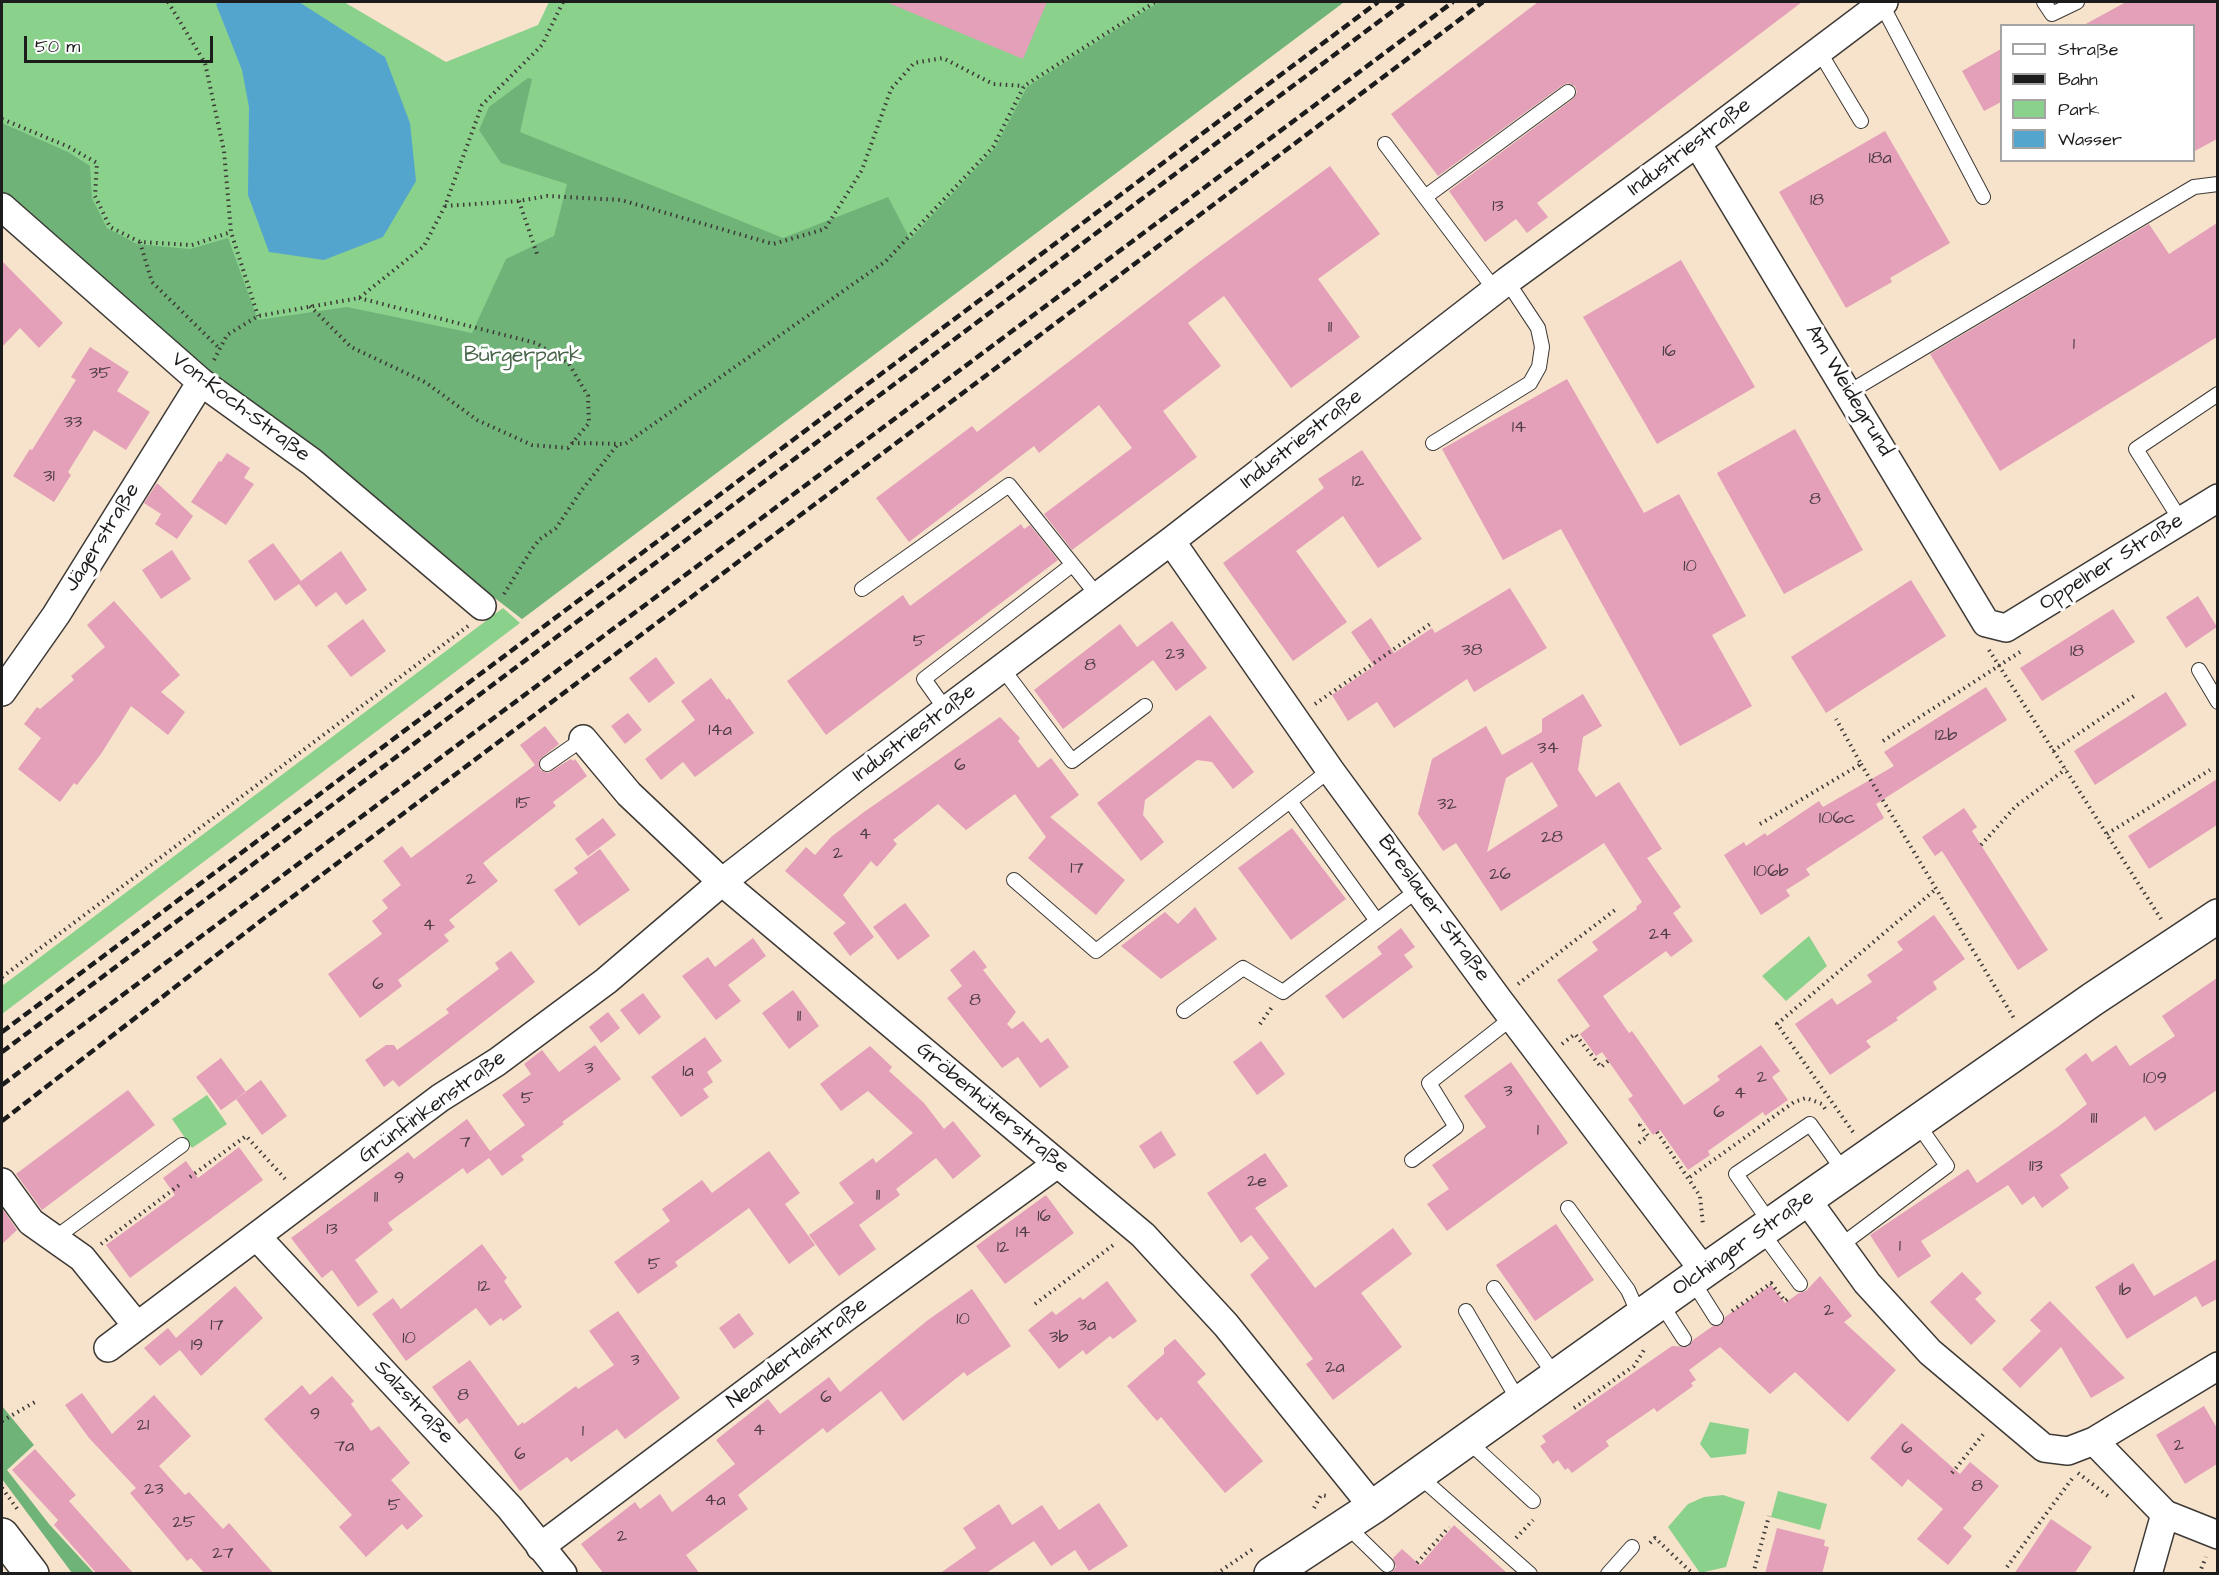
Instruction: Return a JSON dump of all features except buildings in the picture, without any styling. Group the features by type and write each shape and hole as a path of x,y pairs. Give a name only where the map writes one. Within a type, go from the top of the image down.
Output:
{"main road":[{"name":"Olchinger Straße","path":"1271,1574 1373,1507 1698,1275 2111,986 2217,916"},
{"path":"2,1535 32,1574"}],"street":[{"name":"Industriestraße","path":"722,882 1171,541 1501,286 1697,143 1882,2"},
{"name":"Am Weidegrund","path":"1697,143 1986,623 2006,628"},
{"name":"Von-Koch-Straße","path":"2,207 201,382 312,462 483,606"},
{"name":"Jägerstraße","path":"2,692 56,615 201,382"},
{"name":"Oppelner Straße","path":"2006,628 2217,498"},
{"name":"Breslauer Straße","path":"1171,541 1330,770 1419,889 1698,1275"},
{"name":"Gröbenhüterstraße","path":"583,739 629,794 722,882 1135,1229 1226,1325 1373,1507"},
{"name":"Grünfinkenstraße","path":"108,1347 258,1238 440,1098 497,1062 606,981 722,882"},
{"name":"Neandertalstraße","path":"540,1547 845,1318 1057,1164"},
{"path":"2,1182 31,1222 82,1258 137,1326"},
{"path":"1807,1200 1867,1283 1930,1352 2044,1448 2068,1451 2094,1441 2217,1366"},
{"name":"Salzstraße","path":"258,1238 510,1508 563,1574"},
{"path":"2094,1441 2165,1514 2217,1535"},
{"path":"2148,1574 2165,1514"}],"lane":[{"path":"1882,2 1983,197"},
{"path":"2044,2 2052,14 2077,2"},
{"path":"1820,51 1860,122"},
{"path":"1425,197 1568,92"},
{"path":"1385,144 1425,197 1538,328 1542,348 1539,367 1530,383 1433,443"},
{"path":"1849,392 2194,187 2217,184"},
{"path":"2181,521 2136,449 2217,394"},
{"path":"862,589 1009,484 1097,595"},
{"path":"946,710 924,679 1072,565"},
{"path":"1002,668 1072,761 1145,706"},
{"path":"2199,670 2217,702"},
{"path":"547,764 583,739"},
{"path":"1014,880 1096,951 1330,770"},
{"path":"1290,801 1377,921"},
{"path":"1184,1011 1243,968 1283,992 1419,889"},
{"path":"1412,1160 1456,1127 1429,1083 1512,1018"},
{"path":"1840,1246 1947,1166 1917,1123"},
{"path":"1797,1289 1736,1174 1810,1124 1845,1173"},
{"path":"55,1238 182,1145"},
{"path":"1568,1208 1628,1290 1684,1340"},
{"path":"1698,1275 1722,1316"},
{"path":"1494,1288 1556,1377"},
{"path":"1466,1311 1520,1403"},
{"path":"1467,1440 1533,1501"},
{"path":"1418,1475 1530,1574"},
{"path":"1346,1525 1387,1565"},
{"path":"1608,1574 1632,1547"}],"path":[{"path":"168,2 205,63 224,151 231,232 258,316"},
{"path":"359,298 424,246 446,206 482,105 542,45 563,2"},
{"path":"572,443 625,444 885,261 993,147 1024,86 1155,2"},
{"path":"446,206 519,201 547,196 621,200 773,244 825,230 862,170 891,89 914,63 943,58 993,84 1024,86"},
{"path":"2,119 69,147 97,163 95,196 110,227 140,242 192,245 231,232"},
{"path":"519,201 537,254"},
{"path":"140,242 152,282 220,349"},
{"path":"201,382 227,335 258,316 310,306 359,298 536,342 569,364 588,396 589,423 568,448 532,446 477,420 425,382 351,347 310,306"},
{"path":"2,977 476,620 483,606 507,592 532,549 540,539 556,528 581,491 618,444"},
{"path":"1294,718 1430,624"},
{"path":"1988,649 2162,920"},
{"path":"1882,741 1999,665"},
{"path":"2053,751 2134,696"},
{"path":"1836,719 2016,1022"},
{"path":"1760,824 1861,764"},
{"path":"1981,845 2016,806 2066,769"},
{"path":"2107,834 2210,770"},
{"path":"1856,1136 1777,1024 1936,889"},
{"path":"1534,972 1615,910"},
{"path":"1562,1044 1575,1034 1601,1067 1608,1061"},
{"path":"1635,1146 1648,1136 1640,1125 1644,1122"},
{"path":"1657,1132 1701,1196 1703,1225"},
{"path":"190,1177 246,1136 306,1201"},
{"path":"82,1258 182,1183"},
{"path":"1035,1304 1135,1229"},
{"path":"1722,1316 1771,1283 1785,1301 1797,1289"},
{"path":"1577,1412 1574,1408 1634,1366 1637,1370"},
{"path":"2,1421 35,1402"},
{"path":"1952,1473 2001,1413"},
{"path":"2007,1567 2077,1472"},
{"path":"1753,1574 1769,1516"},
{"path":"1519,1534 1531,1522"},
{"path":"1632,1547 1640,1554 1655,1538 1693,1574"},
{"path":"1418,1563 1422,1558 1424,1560"}],"green space":[{"name":"Bürgerpark","path":"2,2 344,2 446,62 538,25 549,2 1344,2 522,619 2,196"},
{"path":"1159,2 1344,2 522,619 209,378 2,196 2,123 68,152 90,166 92,198 107,228 137,244 190,249 228,238 258,320 347,307 472,333 506,259 554,236 567,184 501,163 479,130 489,107 528,78 532,79 520,132 783,238 888,197 910,239 995,148 1027,87"},
{"path":"503,608 520,623 2,1014 2,986"},
{"path":"1809,936 1827,966 1786,1001 1762,976"},
{"path":"207,1095 227,1124 192,1148 172,1119"},
{"path":"2,1406 34,1445 7,1470 49,1524 94,1573 72,1573 2,1479"},
{"path":"1710,1422 1749,1429 1746,1454 1711,1458 1700,1444"},
{"path":"1778,1491 1827,1504 1820,1530 1771,1517"},
{"path":"1723,1495 1745,1502 1726,1567 1700,1573 1668,1527 1688,1504 1704,1497"}],"water":[{"path":"220,2 299,2 385,57 410,123 416,181 383,237 324,260 269,252 248,195 249,107 242,70 216,4"}],"railway":[{"path":"2,1032 1378,2"},
{"path":"2,1052 1405,2"},
{"path":"2,1085 1453,2"},
{"path":"2,1121 267,916 1483,2"}]}
